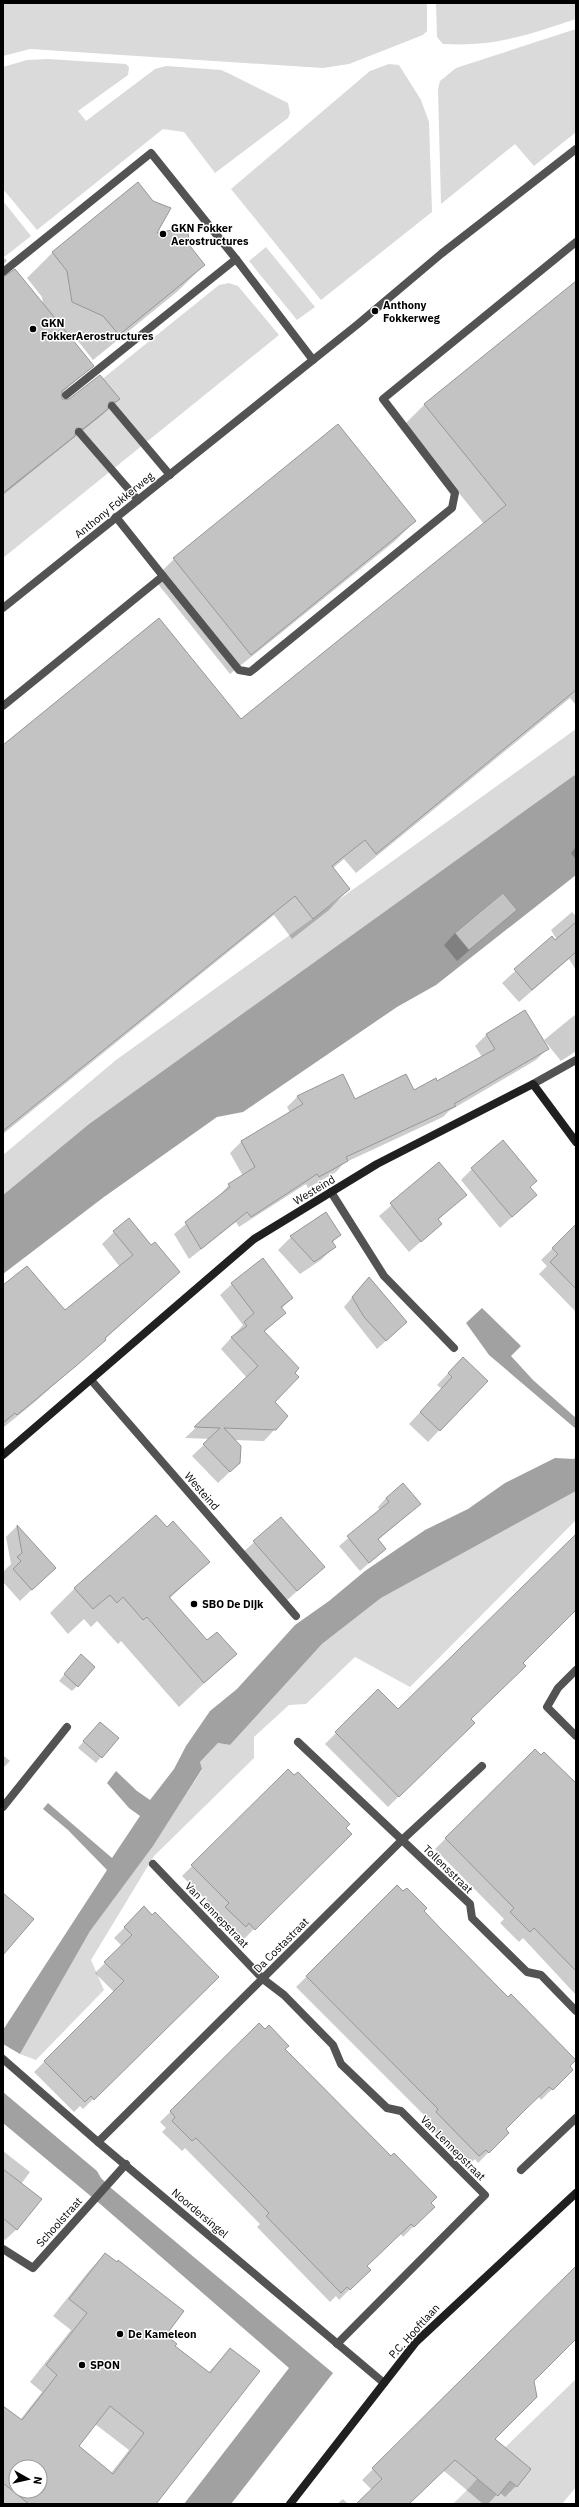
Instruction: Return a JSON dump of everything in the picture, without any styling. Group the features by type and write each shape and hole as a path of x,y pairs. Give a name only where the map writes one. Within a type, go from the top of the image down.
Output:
{"street":[{"name":"Anthony Fokkerweg","path":"3,608 313,360 441,254 576,149"},
{"path":"3,272 151,154 236,259 313,360"},
{"path":"116,517 239,670 250,672 452,508 455,493 382,400 576,242"},
{"path":"66,395 236,259"},
{"path":"112,406 170,475"},
{"path":"80,432 138,500"},
{"path":"3,706 163,576"},
{"name":"Westeind","path":"3,1455 254,1239 377,1164 533,1084 576,1060"},
{"path":"533,1084 576,1142"},
{"path":"331,1192 384,1276 454,1348"},
{"name":"Westeind","path":"91,1380 296,1616"},
{"path":"576,1670 558,1688 547,1707 576,1736"},
{"path":"3,1808 67,1727"},
{"name":"Tollensstraat","path":"298,1742 401,1841 424,1859 470,1904 472,1918 526,1972 541,1975 576,2012"},
{"name":"Da Costastraat","path":"98,2142 401,1841 482,1766"},
{"name":"Van Lennepstraat","path":"153,1864 263,1979 284,1995 334,2045 341,2064 386,2108 401,2111 485,2195 338,2344"},
{"name":"Noordersingel","path":"3,2059 98,2142 126,2164 384,2383"},
{"path":"521,2170 576,2118"},
{"name":"Schoolstraat","path":"3,2249 33,2268 126,2164"},
{"name":"P.C. Hooftlaan","path":"290,2504 416,2342 443,2315 576,2193"}],"shaded area":[{"path":"3,3 427,3 427,31 423,35 349,64 323,68 30,49 3,56"},
{"path":"436,3 576,3 576,19 511,39 479,44 443,44 437,37"},
{"path":"576,29 576,132 534,166 515,144 441,204 438,89 440,81 456,68"},
{"path":"48,59 126,64 129,67 128,75 78,111 86,121 155,69 166,66 221,70 288,103 290,113 288,118 215,173 184,132 163,129 37,230 3,189 3,67 27,60"},
{"path":"389,64 399,65 421,100 429,122 432,212 321,300 231,189 370,71"},
{"path":"3,201 31,236 3,258"},
{"path":"266,247 315,307 297,320 249,261"},
{"path":"229,283 238,286 279,335 3,558 3,459 219,285"},
{"path":"576,729 576,774 89,1124 3,1195 3,1155 116,1060"},
{"path":"576,774 576,875 436,985 397,1007 243,1112 217,1117 104,1197 3,1274 3,1195 89,1124"},
{"path":"482,1308 521,1346 511,1356 533,1380 576,1418 576,1429 489,1355 466,1323"},
{"path":"576,1456 576,1491 381,1598 322,1644 230,1745 218,1743 200,1762 202,1769 153,1846 90,1931 20,2054 3,2044 3,2030 107,1870 68,1830 43,1809 48,1803 112,1858 140,1816 129,1808 107,1783 116,1771 137,1791 150,1800 174,1769 186,1746 210,1711 237,1689 295,1625 329,1601 365,1571 425,1530 468,1509 505,1483 555,1458 574,1459"},
{"path":"576,1491 576,1520 410,1687 355,1657 306,1704 289,1705 254,1737 254,1758 154,1856 91,1960 104,1990 36,2060 20,2054 90,1930 153,1845 202,1770 200,1762 218,1743 230,1745 322,1644 381,1598"},
{"path":"3,2092 97,2171 101,2178 111,2188 333,2373 231,2504 184,2504 289,2368 99,2203 3,2123"},
{"path":"576,2379 576,2487 562,2504 453,2504 471,2486 497,2455"}],"building":[{"path":"138,182 153,201 171,208 157,233 187,227 190,246 205,265 119,335 103,316 72,302 67,271 52,252"},
{"name":"GKN FokkerAerostructures","path":"15,269 94,366 62,391 62,399 69,399 100,375 120,399 116,402 109,402 108,409 83,429 76,428 75,436 3,493 3,277"},
{"path":"576,281 576,690 376,854 365,840 332,866 350,889 313,919 295,896 3,1131 3,745 159,618 241,719 506,505 424,404"},
{"path":"338,424 416,521 251,655 173,558"},
{"path":"503,893 517,910 469,950 455,933"},
{"path":"576,922 576,952 532,990 514,969 552,936 555,940"},
{"path":"525,1010 549,1049 454,1104 456,1106 346,1157 348,1161 319,1177 317,1174 251,1217 247,1212 201,1249 185,1222 230,1187 228,1184 255,1167 241,1141 303,1104 297,1096 343,1074 355,1099 406,1074 414,1090 436,1078 437,1081 495,1049 486,1034"},
{"path":"503,1140 537,1181 530,1187 537,1195 512,1217 471,1168"},
{"path":"439,1162 467,1195 438,1219 442,1224 421,1242 390,1203"},
{"path":"326,1212 341,1235 332,1241 336,1247 314,1262 290,1236"},
{"path":"129,1218 151,1245 155,1242 180,1272 105,1338 106,1340 76,1366 17,1415 15,1413 3,1423 3,1285 27,1266 65,1310 133,1255 113,1231"},
{"path":"576,1224 576,1289 550,1262 558,1254 552,1248"},
{"path":"263,1258 293,1298 281,1307 286,1313 264,1331 299,1368 295,1373 299,1377 275,1402 288,1416 276,1430 224,1428 241,1446 240,1463 230,1472 203,1444 220,1428 194,1427 258,1366 231,1337 247,1326 244,1322 254,1313 231,1283"},
{"path":"369,1277 407,1322 386,1341 364,1317 352,1297"},
{"path":"463,1357 488,1381 440,1431 420,1412 452,1377 448,1373"},
{"path":"403,1483 421,1504 378,1539 386,1549 369,1563 347,1536 389,1502 386,1498"},
{"path":"156,1515 167,1527 173,1521 210,1562 169,1597 207,1640 217,1632 237,1654 204,1683 147,1617 143,1620 123,1597 117,1603 110,1595 93,1609 74,1588"},
{"path":"281,1517 325,1567 297,1591 253,1541"},
{"path":"17,1525 56,1568 32,1590 13,1569 21,1561 17,1557 22,1553"},
{"path":"576,1534 576,1610 523,1663 526,1666 471,1719 475,1723 399,1797 335,1732 378,1689 398,1709"},
{"path":"81,1654 95,1667 78,1687 64,1674"},
{"path":"100,1722 119,1738 102,1758 83,1741"},
{"path":"535,1749 541,1755 544,1752 576,1783 576,1971 534,1928 530,1932 510,1912 514,1908 445,1838"},
{"path":"288,1769 294,1775 298,1772 350,1824 346,1828 352,1834 255,1930 249,1923 246,1927 225,1907 229,1903 191,1865"},
{"path":"397,1885 403,1891 407,1888 427,1908 424,1911 442,1930 508,1997 511,1994 576,2060 570,2066 573,2070 553,2090 549,2087 527,2108 506,2129 509,2133 489,2153 486,2150 479,2156 436,2112 438,2109 306,1976"},
{"path":"3,1893 34,1919 3,1955"},
{"path":"144,1906 152,1915 155,1912 219,1977 94,2100 91,2096 85,2102 44,2061 124,1981 104,1962 132,1935 124,1927"},
{"path":"259,2023 265,2029 269,2025 289,2046 285,2049 391,2156 394,2153 437,2197 431,2203 435,2207 414,2227 411,2224 367,2266 371,2270 350,2290 347,2287 341,2293 266,2216 269,2213 196,2138 192,2141 172,2121 175,2117 170,2111"},
{"path":"3,2169 42,2199 17,2230 3,2218"},
{"name":"De Kameleon","path":"105,2253 117,2262 118,2260 184,2311 166,2335 177,2344 175,2346 210,2373 230,2348 260,2371 156,2504 29,2504 23,2499 48,2499 48,2459 8,2459 8,2487 3,2483 3,2406 22,2420 57,2375 46,2365 87,2313 69,2299","holes":["110,2406 144,2433 113,2474 79,2446"]},
{"path":"576,2266 576,2339 534,2381 537,2397 495,2439 531,2469 517,2487 510,2481 498,2496 455,2460 409,2504 356,2504 382,2479 372,2468"}],"place":[{"name":"GKN Fokker Aerostructures","path":"163,234"},
{"name":"Anthony Fokkerweg","path":"375,311"},
{"name":"GKN FokkerAerostructures","path":"33,329"},
{"name":"SBO De Dijk","path":"194,1604"},
{"name":"De Kameleon","path":"120,2334"},
{"name":"SPON","path":"82,2365"}]}
